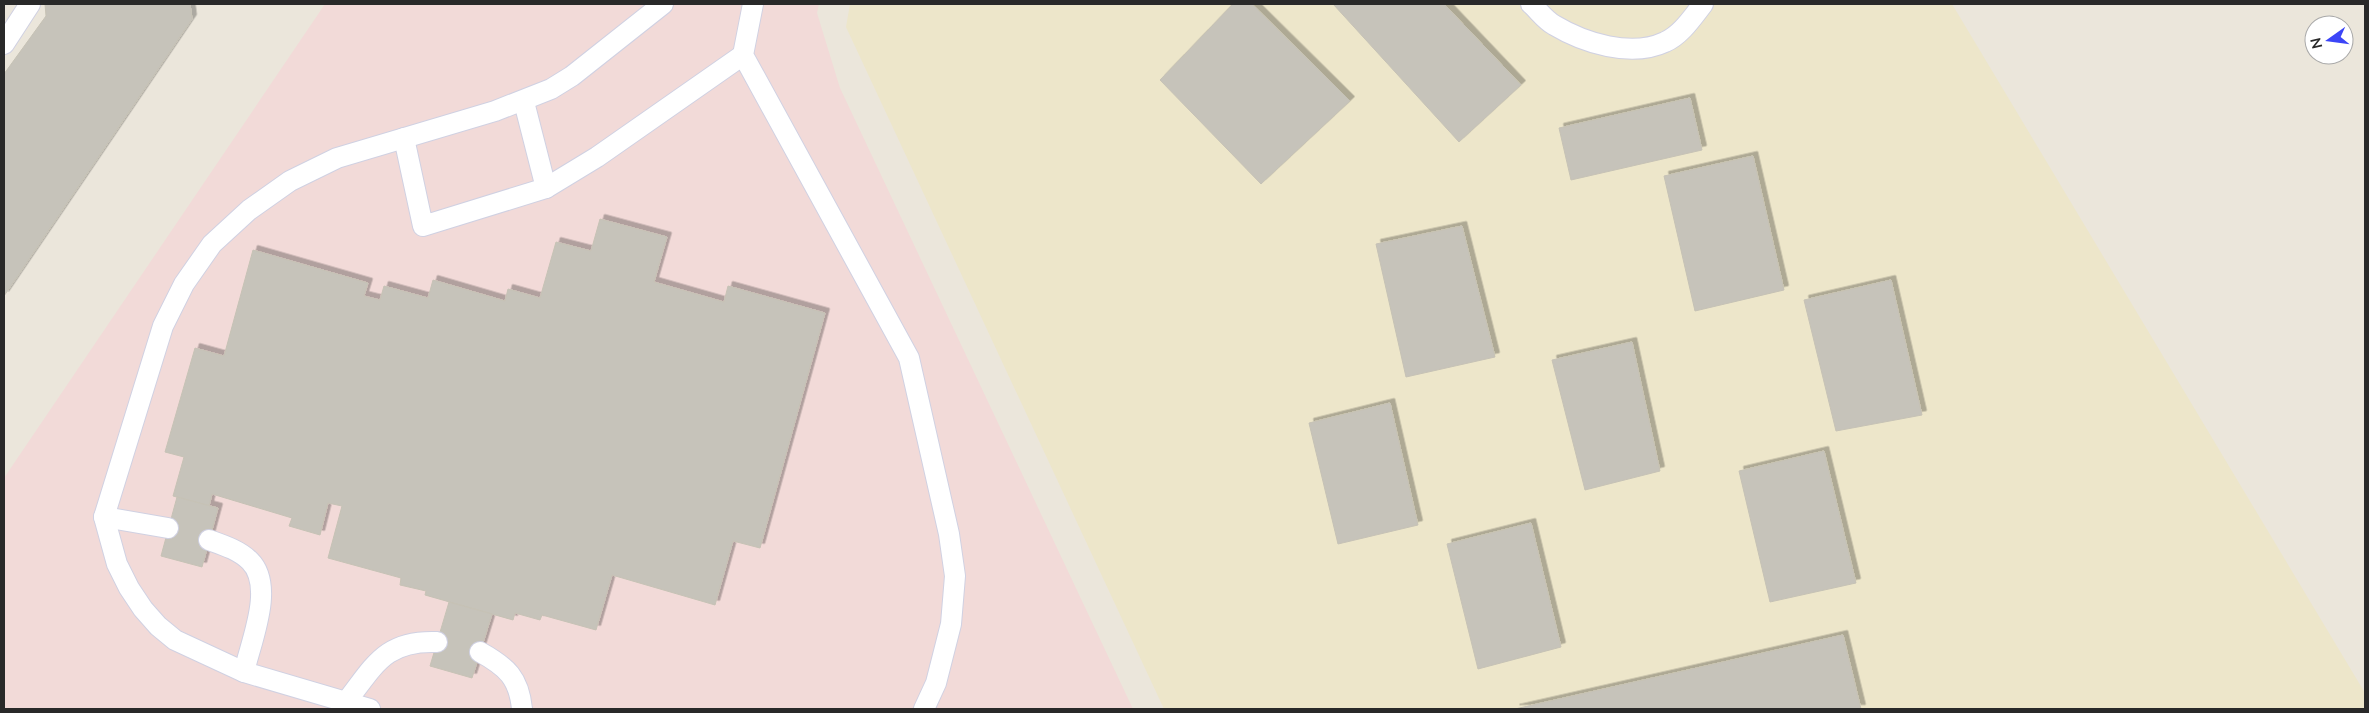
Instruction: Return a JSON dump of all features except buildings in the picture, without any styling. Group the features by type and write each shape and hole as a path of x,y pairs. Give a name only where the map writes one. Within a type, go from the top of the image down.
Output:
{"lane":[{"path":"4,44 30,4"},
{"path":"370,709 244,672 175,640 158,626 143,609 121,572 104,517 163,326 184,284 212,244 249,210 290,181 337,158 524,102 572,76 664,4"},
{"path":"753,4 742,55 909,358 949,534 955,576 951,624 936,683 924,709"},
{"path":"1531,4 1552,24 1580,38 1643,50 1666,42 1684,28 1703,4"},
{"path":"404,138 423,226 546,188 597,157 742,55"},
{"path":"524,102 546,188"},
{"path":"104,517 168,528"},
{"path":"209,540 234,549 250,560 258,571 262,584 262,598 244,672"},
{"path":"346,702 380,658 393,649 423,641 438,642"},
{"path":"480,652 505,667 514,680 522,709"}],"shaded area":[{"path":"325,4 819,4 817,13 840,88 1133,709 4,709 4,478"},
{"path":"850,4 1952,4 2365,693 2365,709 1164,709 846,27"}]}
